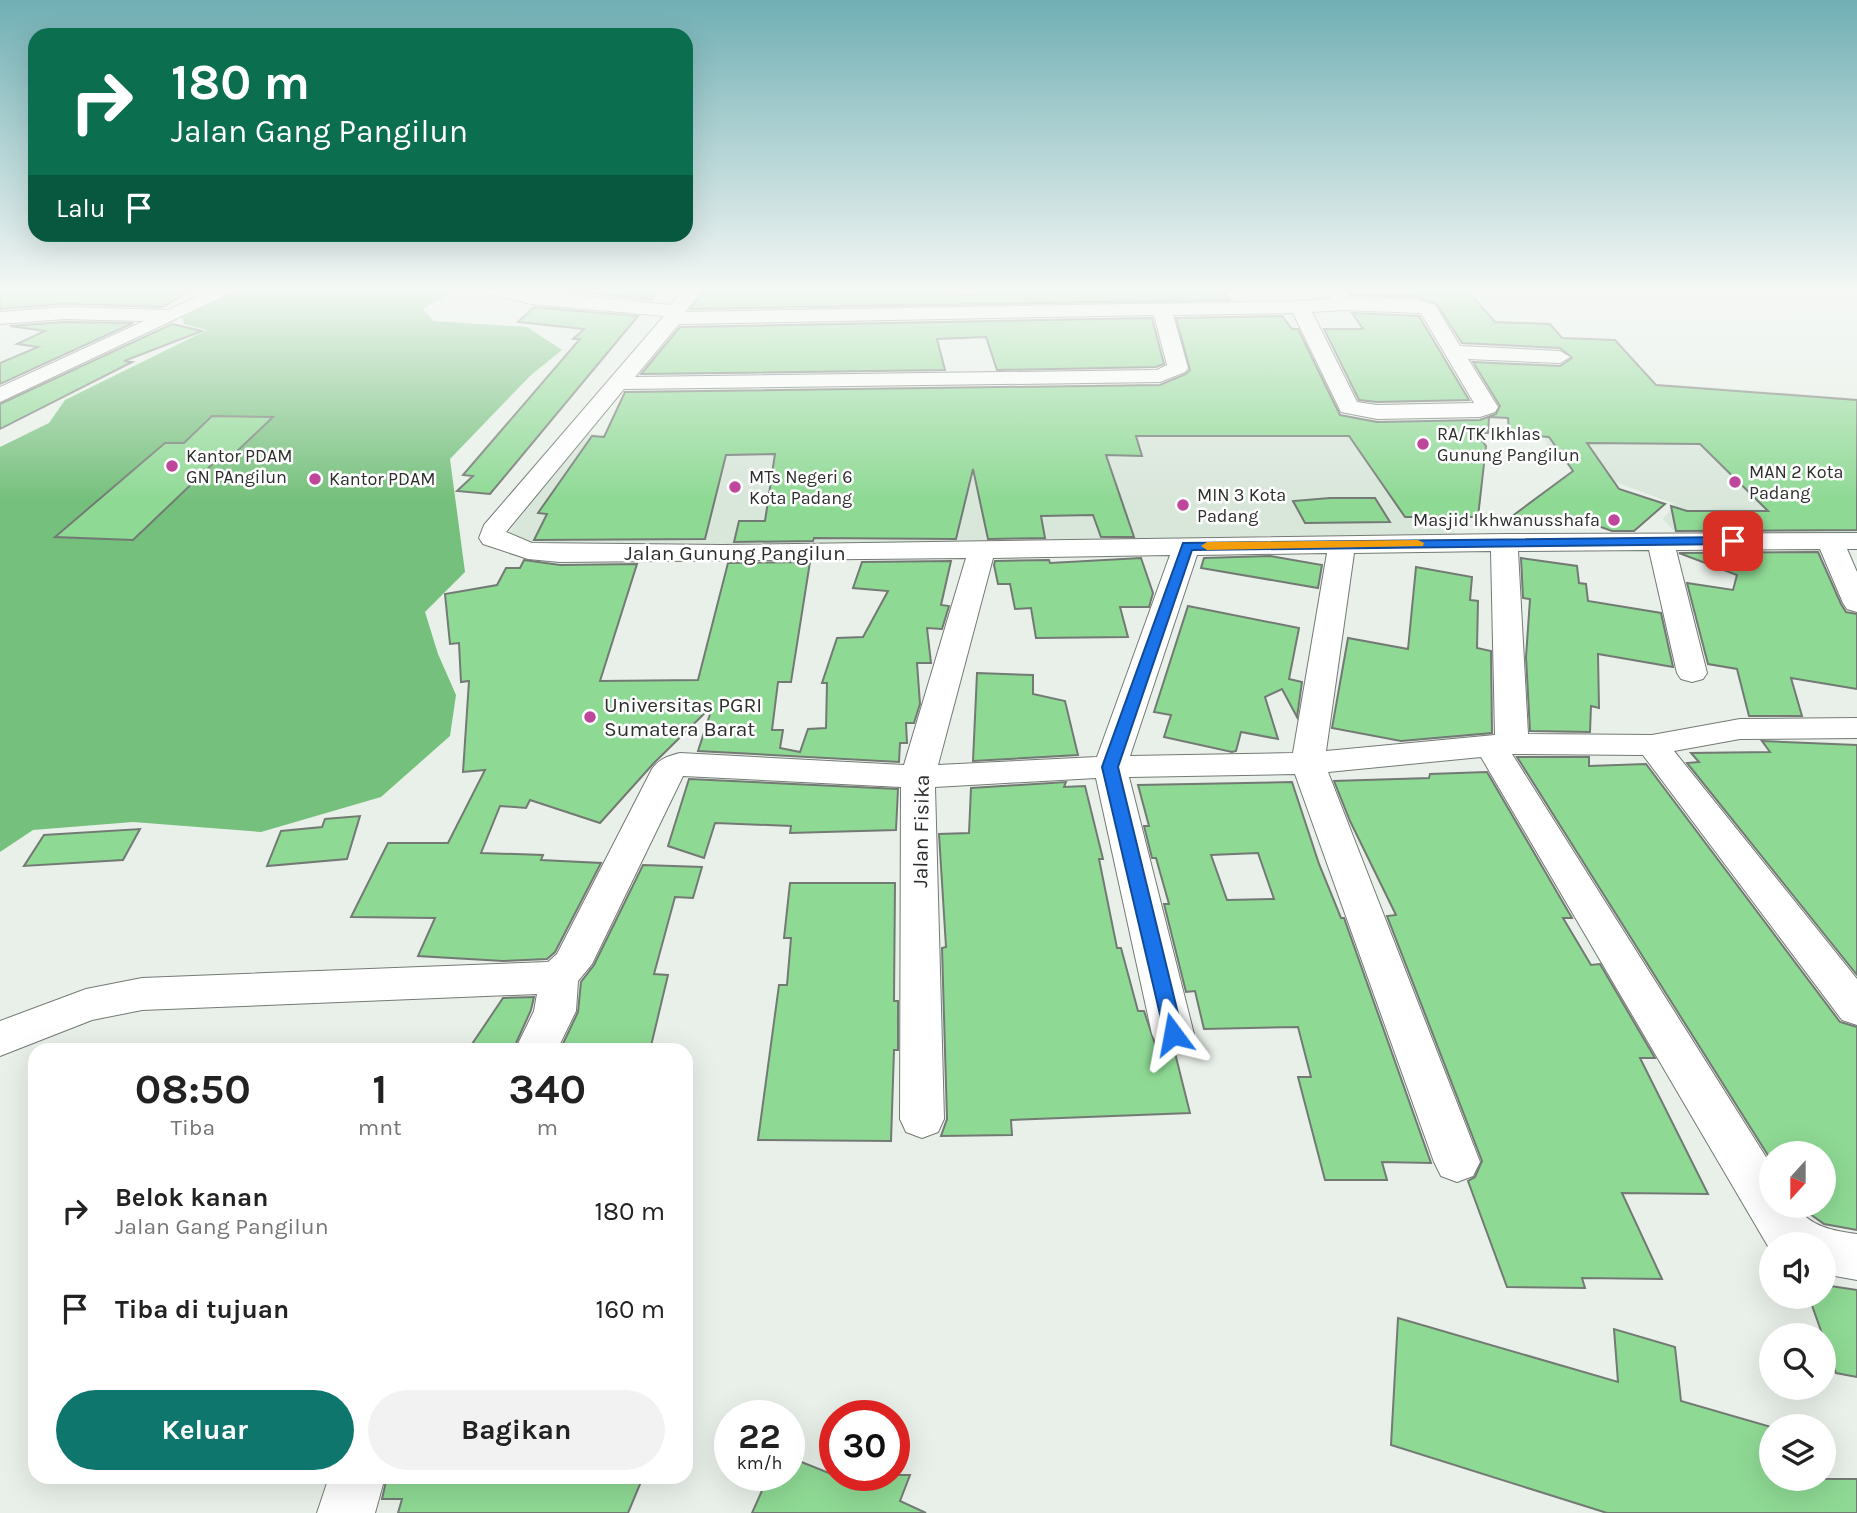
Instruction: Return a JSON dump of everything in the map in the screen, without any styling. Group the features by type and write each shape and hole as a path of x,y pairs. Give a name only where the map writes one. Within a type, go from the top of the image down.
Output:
{"street":[{"path":"0,395 78,360"},
{"path":"619,383 638,360"},
{"path":"619,383 874,382 1160,376 1178,368 1176,360"},
{"path":"1325,360 1346,402 1355,409 1447,411 1487,407 1459,360"},
{"name":"Jalan Gunung Pangilun","path":"619,383 493,531 492,538 528,551 560,554 981,552 1504,542 1857,541"},
{"path":"1830,541 1857,603"},
{"path":"1504,542 1502,746 1786,1232"},
{"path":"1661,542 1692,673"},
{"path":"1342,545 1308,763 1457,1162"},
{"path":"1173,1034 1110,767 1187,546"},
{"name":"Jalan Fisika","path":"922,1119 918,777 981,552"},
{"path":"0,1039 86,1005 142,994 544,978 559,975 572,964 662,781 674,766 689,764 780,767 918,777 1110,767 1308,763 1502,746 1652,745 1740,729 1857,728"},
{"path":"1652,745 1857,1009"},
{"path":"539,1043 555,1011 559,975"},
{"path":"1836,1254 1857,1257"},
{"path":"346,1513 355,1484"}],"shaded area":[{"name":"MAN 2 Kota Padang","path":"1667,384 1857,398 1857,536 1679,537 1663,519 1675,504 1552,459 1543,434 1671,390"},
{"path":"1084,419 1378,419 1457,536 534,548 507,535 582,433 641,438"}],"green space":[{"path":"147,360 550,360 531,375 450,459 465,572 425,612 438,654 456,695 450,736 381,797 261,832 133,822 33,830 0,852 0,447 49,423 65,400"}],"building":[{"path":"8,360 53,360 0,384 0,363"},
{"path":"95,360 128,360 124,361 132,362 0,429 0,404"},
{"path":"562,360 602,360 490,494 457,491 473,476 463,475"},
{"path":"653,360 942,360 945,370 641,374"},
{"path":"994,360 1163,360 1164,364 1156,367 997,370"},
{"path":"1187,360 1313,360 1340,415 1377,422 1480,420 1496,414 1500,406 1473,362 1560,366 1570,360 1633,360 1656,385 1857,400 1857,530 1676,531 1671,506 1687,511 1768,511 1700,444 1587,443 1619,489 1665,504 1634,531 1612,531 1573,517 1511,517 1573,471 1549,437 1509,434 1508,418 1489,417 1488,433 1476,433 1486,446 1478,517 1405,517 1349,436 1136,436 1142,456 1106,455 1134,537 1101,537 1093,515 1041,516 1045,538 988,539 973,469 956,539 814,538 813,541 734,542 739,521 765,521 775,454 726,455 705,539 534,540 547,514 538,513 592,436 604,437 625,392 1160,385 1186,374 1190,370"},
{"path":"1339,360 1445,360 1469,400 1377,402 1359,400"},
{"path":"212,416 273,417 234,454 223,454 133,540 55,537 165,443 184,443"},
{"path":"1375,498 1390,522 1305,523 1293,501"},
{"path":"1818,552 1846,612 1857,614 1857,689 1791,678 1802,716 1749,716 1737,669 1708,664 1687,583 1733,590 1737,575 1679,553"},
{"path":"1270,556 1322,565 1318,588 1201,568 1204,558"},
{"path":"1141,558 1153,593 1149,607 1120,607 1128,637 1036,638 1031,608 1015,609 1010,584 998,584 994,565 995,561 1049,560 1050,563"},
{"path":"1521,558 1577,566 1579,583 1586,584 1588,601 1661,613 1673,667 1598,654 1599,708 1591,706 1590,732 1530,731 1526,657 1530,599 1523,598"},
{"path":"524,560 560,565 637,564 600,681 698,680 728,563 810,562 791,682 778,682 772,730 783,730 780,748 800,752 808,729 826,728 827,683 822,683 837,638 863,637 888,591 853,588 862,562 951,561 941,605 949,606 942,629 927,628 931,663 917,663 920,704 914,723 906,723 907,743 900,743 899,762 698,751 713,705 653,764 600,823 530,800 526,808 500,806 481,853 543,855 541,860 601,863 555,952 547,959 503,961 418,956 435,918 351,917 388,843 448,843 485,770 463,772 469,681 461,682 459,643 450,644 445,594 497,585 506,568 520,568"},
{"path":"1416,567 1472,577 1470,600 1478,601 1477,648 1491,651 1492,733 1401,741 1332,728 1348,638 1408,649"},
{"path":"1188,606 1299,628 1289,679 1302,682 1297,717 1282,689 1265,697 1278,739 1241,732 1236,751 1232,752 1164,737 1171,715 1154,712"},
{"path":"977,673 1033,675 1033,694 1065,701 1078,755 973,761"},
{"path":"1762,741 1857,745 1857,975 1687,763 1699,762 1691,753 1770,752"},
{"path":"1517,757 1589,757 1589,766 1646,764 1840,1022 1857,1027 1857,1230 1824,1224 1816,1218 1836,1218 1836,1141 1759,1141"},
{"path":"1487,772 1572,918 1563,918 1591,965 1600,964 1655,1058 1640,1058 1708,1194 1622,1193 1662,1279 1582,1278 1585,1288 1507,1287 1468,1181 1475,1177 1482,1161 1387,916 1396,915 1350,821 1334,781 1429,778 1430,774"},
{"path":"689,779 898,789 896,830 790,833 791,826 715,823 704,858 668,846"},
{"path":"1066,782 1064,787 1085,786 1103,859 1099,859 1117,948 1121,948 1138,1011 1144,1011 1156,1047 1175,1053 1190,1113 1011,1120 1012,1135 941,1136 947,1119 942,948 946,947 939,834 969,833 971,788"},
{"path":"1292,782 1319,864 1341,918 1344,918 1431,1163 1382,1162 1387,1180 1325,1180 1298,1077 1311,1077 1298,1027 1204,1029 1195,991 1186,992 1164,904 1169,904 1156,858 1152,858 1144,826 1149,826 1138,785","holes":["1258,853 1274,899 1227,900 1211,855"]},
{"path":"360,816 347,859 267,866 281,831 322,827 325,819"},
{"path":"140,829 123,860 24,866 44,835"},
{"path":"643,865 702,867 693,898 675,897 654,974 668,975 652,1043 563,1043 578,1012 581,982 594,965"},
{"path":"790,883 895,883 894,1001 898,1001 898,1050 894,1050 891,1141 758,1140 779,985 787,985 791,938 784,938"},
{"path":"534,997 516,1043 473,1043 503,998"},
{"path":"1836,1287 1857,1290 1857,1377 1836,1373 1836,1323 1818,1323 1813,1309 1836,1309"},
{"path":"1398,1318 1618,1382 1614,1329 1675,1347 1681,1401 1759,1424 1759,1491 1836,1491 1836,1479 1857,1479 1857,1513 1607,1513 1391,1445"},
{"path":"805,1463 819,1469 819,1491 904,1491 900,1501 926,1513 752,1513 762,1491 805,1491"},
{"path":"385,1484 640,1484 628,1513 398,1513 402,1499 382,1499"}],"slow traffic":[{"path":"1207,546 1418,543"}],"place":[{"name":"RA/TK Ikhlas Gunung Pangilun","path":"1423,444"},
{"name":"Kantor PDAM GN PAngilun","path":"172,466"},
{"name":"Kantor PDAM","path":"315,479"},
{"name":"MAN 2 Kota Padang","path":"1735,482"},
{"name":"MTs Negeri 6 Kota Padang","path":"735,487"},
{"name":"MIN 3 Kota Padang","path":"1183,505"},
{"name":"Masjid Ikhwanusshafa","path":"1614,520"},
{"name":"Universitas PGRI Sumatera Barat","path":"590,717"}],"route":[{"path":"1173,1034 1110,767 1187,546 1733,541"}]}
